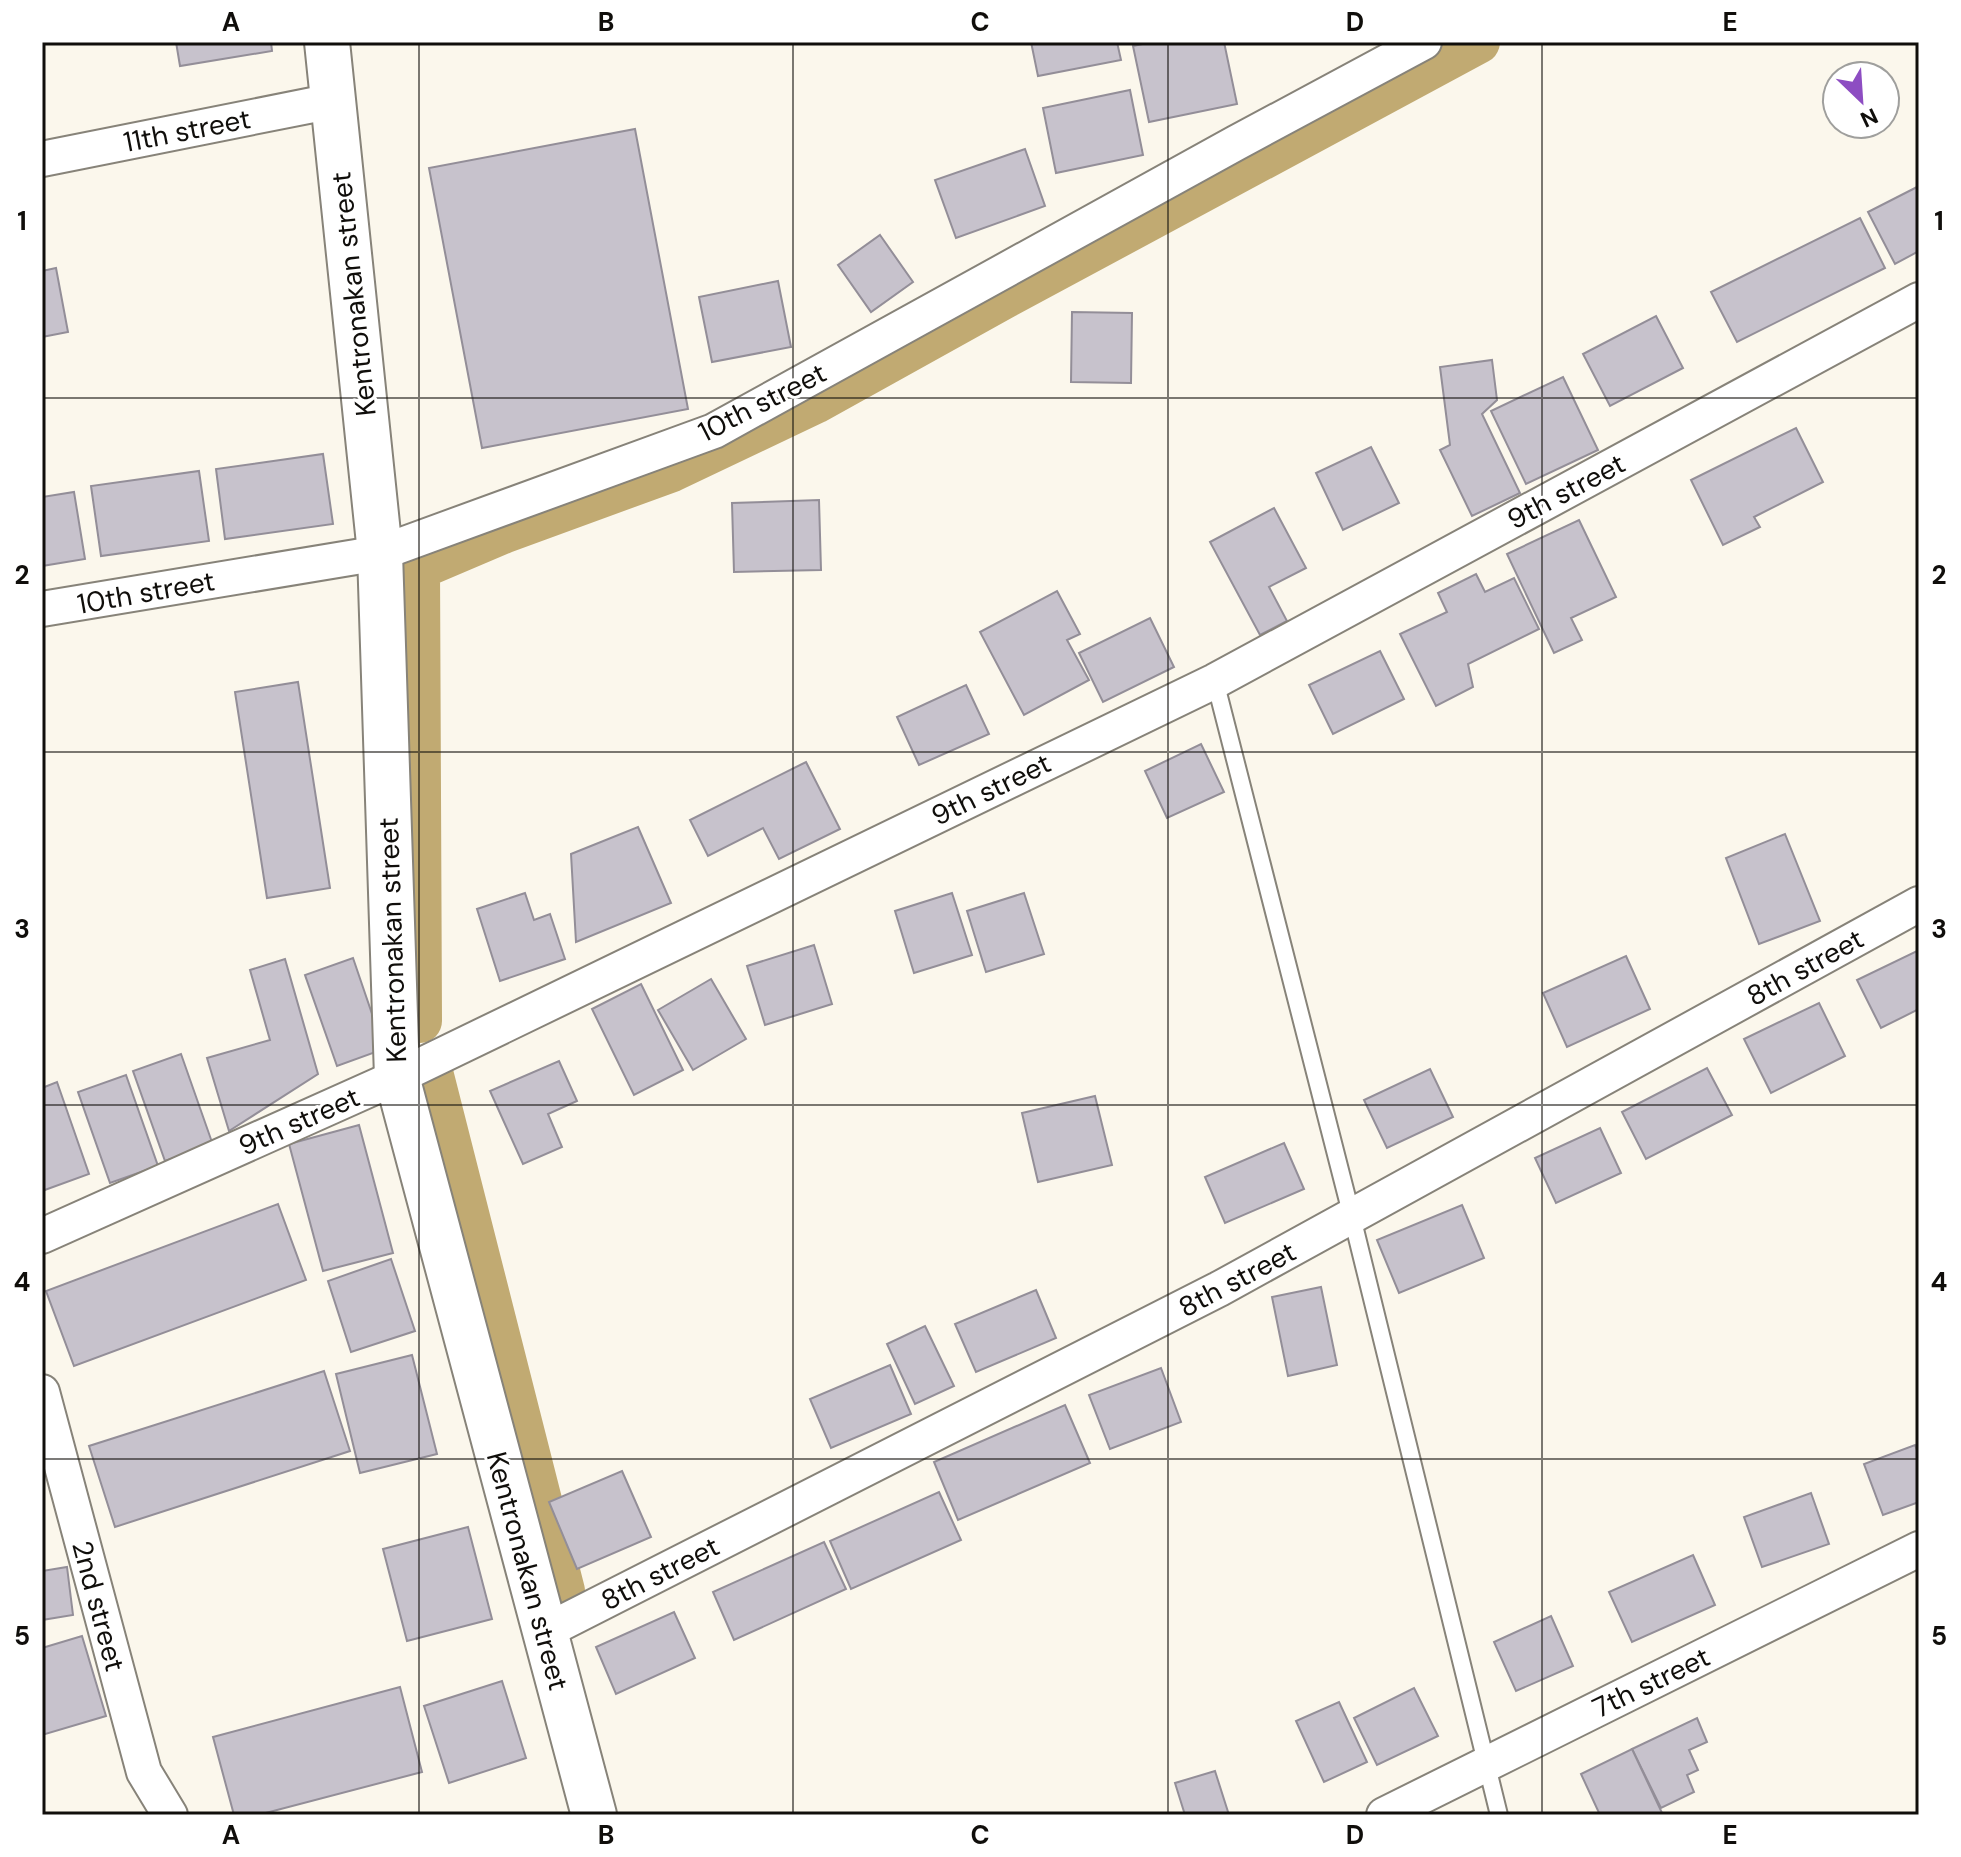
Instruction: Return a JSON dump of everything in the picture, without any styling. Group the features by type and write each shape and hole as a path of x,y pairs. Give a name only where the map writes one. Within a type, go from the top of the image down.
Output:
{"main road":[{"name":"Kentronakan street","path":"327,42 380,553 397,1077 594,1815"}],"street":[{"name":"10th street","path":"42,609 380,553 714,431 1424,42"},
{"name":"11th street","path":"42,159 333,101"},
{"name":"9th street","path":"42,1236 397,1077 1215,681 1919,300"},
{"name":"8th street","path":"544,1632 1219,1289 1919,904"},
{"name":"2nd street","path":"42,1392 144,1772 170,1815"},
{"name":"7th street","path":"1384,1815 1919,1549"}],"lane":[{"path":"1215,681 1352,1217 1499,1815"}],"building":[{"path":"176,42 271,42 272,51 180,66"},
{"path":"1031,42 1117,42 1121,60 1038,76"},
{"path":"1152,42 1224,42 1237,104 1149,122 1133,46"},
{"path":"1130,90 1143,155 1056,173 1043,108"},
{"path":"635,129 688,409 482,448 429,168"},
{"path":"1025,149 1045,206 956,238 935,180"},
{"path":"1919,186 1919,251 1895,264 1868,212"},
{"path":"1860,218 1885,268 1737,342 1711,292"},
{"path":"880,235 913,282 871,312 838,265"},
{"path":"56,268 68,332 42,337 42,271"},
{"path":"778,281 791,347 712,362 699,297"},
{"path":"1072,312 1132,313 1131,383 1071,382"},
{"path":"1656,316 1683,368 1610,406 1583,354"},
{"path":"1492,360 1497,400 1482,414 1520,493 1472,516 1440,450 1450,445 1440,367"},
{"path":"1563,377 1598,450 1526,484 1491,411"},
{"path":"1796,428 1823,482 1754,517 1760,527 1723,545 1691,480"},
{"path":"1371,447 1399,503 1343,530 1316,473"},
{"path":"323,454 333,524 225,539 216,469"},
{"path":"199,471 209,541 101,556 91,486"},
{"path":"74,492 85,559 42,566 42,497"},
{"path":"819,500 821,570 734,572 732,503"},
{"path":"1274,508 1306,568 1269,587 1287,621 1260,635 1210,542"},
{"path":"1579,520 1616,597 1571,618 1582,640 1554,653 1507,554"},
{"path":"1476,574 1485,592 1514,578 1539,629 1468,664 1473,687 1436,706 1400,634 1447,612 1438,593"},
{"path":"1057,591 1080,634 1067,640 1089,680 1024,715 980,632"},
{"path":"1150,618 1174,667 1103,702 1079,653"},
{"path":"1380,651 1404,699 1333,734 1309,685"},
{"path":"298,682 330,888 267,898 235,692"},
{"path":"966,685 989,734 919,765 897,717"},
{"path":"1201,744 1224,792 1167,818 1145,771"},
{"path":"806,762 840,829 779,859 763,828 708,856 690,820"},
{"path":"638,827 671,903 576,942 571,854"},
{"path":"1785,834 1820,921 1759,944 1726,858"},
{"path":"525,893 534,920 550,914 565,959 500,981 477,909"},
{"path":"952,893 972,955 914,973 895,911"},
{"path":"1024,893 1044,954 986,972 967,911"},
{"path":"814,945 832,1004 765,1025 747,966"},
{"path":"1919,950 1919,1009 1881,1028 1857,980"},
{"path":"1626,956 1650,1009 1567,1047 1543,993"},
{"path":"353,958 384,1049 337,1066 305,975"},
{"path":"285,959 318,1074 229,1131 207,1058 270,1040 250,970"},
{"path":"711,979 746,1039 693,1070 658,1010"},
{"path":"641,984 683,1070 634,1095 592,1009"},
{"path":"1819,1003 1845,1056 1771,1093 1744,1039"},
{"path":"181,1054 213,1145 165,1161 133,1071"},
{"path":"559,1061 577,1101 548,1114 562,1147 523,1164 490,1091"},
{"path":"1707,1068 1732,1115 1646,1159 1622,1112"},
{"path":"1430,1069 1453,1117 1387,1148 1364,1100"},
{"path":"126,1075 158,1166 110,1183 78,1092"},
{"path":"57,1082 89,1174 42,1191 42,1088"},
{"path":"1095,1096 1112,1165 1038,1182 1022,1113"},
{"path":"359,1125 393,1253 323,1271 289,1144"},
{"path":"1600,1128 1621,1173 1556,1203 1535,1158"},
{"path":"1284,1143 1304,1189 1225,1223 1205,1177"},
{"path":"278,1204 306,1280 74,1366 46,1291"},
{"path":"1462,1205 1484,1258 1399,1293 1377,1240"},
{"path":"391,1259 415,1331 351,1352 328,1281"},
{"path":"1321,1287 1337,1365 1288,1376 1272,1297"},
{"path":"1036,1290 1056,1338 976,1372 955,1324"},
{"path":"925,1326 954,1386 915,1404 887,1344"},
{"path":"412,1355 437,1454 360,1473 336,1374"},
{"path":"890,1365 911,1414 831,1448 810,1399"},
{"path":"1161,1368 1181,1422 1110,1449 1089,1395"},
{"path":"324,1371 350,1451 115,1527 89,1446"},
{"path":"1065,1405 1090,1463 958,1520 934,1462"},
{"path":"1915,1445 1919,1456 1919,1502 1883,1515 1864,1464"},
{"path":"622,1471 651,1537 577,1569 549,1502"},
{"path":"939,1492 961,1540 851,1589 830,1541"},
{"path":"1811,1493 1829,1544 1762,1567 1744,1517"},
{"path":"468,1527 492,1619 407,1641 383,1549"},
{"path":"824,1542 846,1589 734,1640 713,1592"},
{"path":"1693,1555 1715,1605 1632,1642 1609,1592"},
{"path":"67,1567 73,1615 42,1620 42,1571"},
{"path":"674,1612 695,1658 616,1694 596,1647"},
{"path":"1551,1616 1573,1666 1516,1691 1494,1642"},
{"path":"82,1636 106,1716 42,1735 42,1648"},
{"path":"502,1681 526,1758 449,1783 424,1706"},
{"path":"400,1687 422,1772 258,1815 234,1815 213,1737"},
{"path":"1414,1688 1438,1736 1377,1765 1354,1718"},
{"path":"1339,1702 1367,1762 1324,1782 1296,1721"},
{"path":"1697,1718 1707,1742 1689,1750 1698,1770 1687,1775 1694,1792 1661,1808 1632,1749"},
{"path":"1632,1749 1663,1815 1600,1815 1581,1774"},
{"path":"1215,1771 1229,1815 1185,1815 1175,1783"}],"waterway":[{"path":"420,1021 418,568 505,531 672,470 815,402 1478,42"},
{"path":"431,1072 563,1591"}]}
